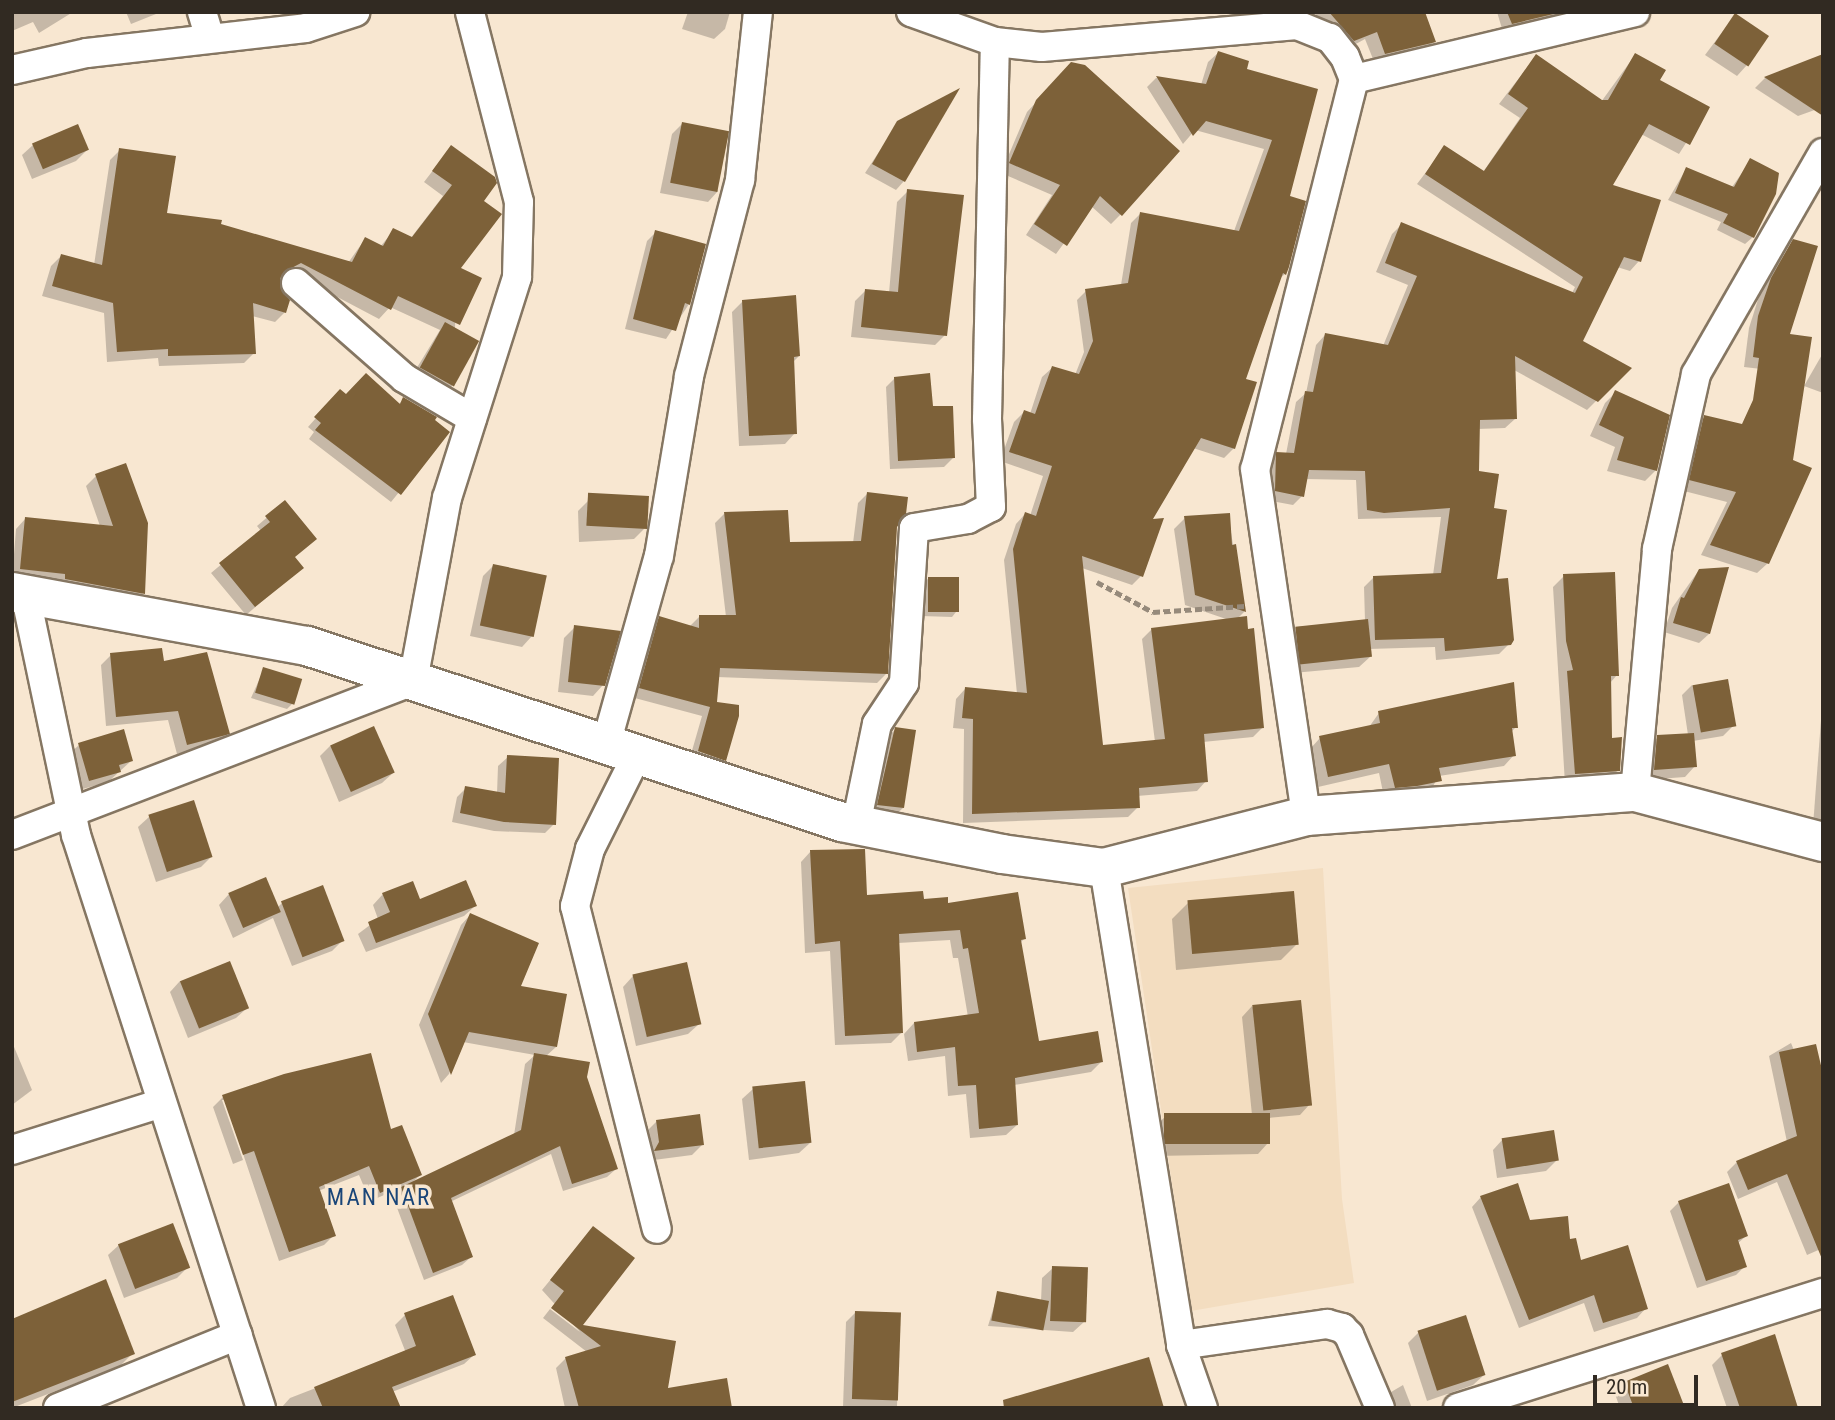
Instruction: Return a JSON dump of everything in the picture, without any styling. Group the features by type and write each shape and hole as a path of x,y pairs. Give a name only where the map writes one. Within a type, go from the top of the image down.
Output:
{"street":[{"path":"12,70 206,25 306,28 355,12"},
{"path":"413,681 447,498 517,277 519,202 470,12"},
{"path":"657,1229 575,905 621,749 659,556 689,376 740,180 758,12"},
{"path":"911,12 995,42 1042,47 1297,25 1330,38 1345,57 1354,79 1255,469 1278,602 1306,816"},
{"path":"1354,79 1635,12"},
{"path":"856,825 877,724 904,683 914,528 968,519 991,507 988,419 995,42"},
{"path":"1635,792 1657,549 1696,374 1823,153"},
{"path":"296,283 404,377 472,418"},
{"path":"261,1408 76,835 73,811 18,593 307,646 856,825 1104,868 1306,816 1635,792 1823,842"},
{"path":"12,835 413,681"},
{"path":"1104,868 1181,1345 1199,1406"},
{"path":"12,1150 162,1103"},
{"path":"1458,1408 1823,1293"},
{"path":"1181,1345 1326,1324 1342,1328 1349,1335 1380,1408"},
{"path":"58,1408 238,1335"}],"path":[{"path":"1097,582 1153,612 1278,602"}],"shaded area":[{"path":"1323,868 1342,1199 1354,1283 1191,1311 1128,888"}],"building":[{"path":"1329,12 1425,12 1436,42 1385,54 1377,32 1354,41"},
{"path":"1507,12 1562,12 1512,24"},
{"path":"1735,13 1769,36 1748,67 1714,44"},
{"path":"1218,51 1249,61 1247,69 1318,89 1290,196 1306,201 1289,267 1286,275 1283,273 1246,379 1257,382 1235,449 1201,438 1153,519 1164,518 1143,577 1082,556 1103,745 1165,739 1151,628 1247,616 1248,629 1254,628 1264,728 1204,734 1208,782 1139,788 1140,808 972,814 973,719 962,718 965,687 1027,693 1013,549 1025,512 1036,516 1052,466 1009,452 1024,410 1035,414 1052,366 1079,374 1093,341 1085,289 1128,283 1140,212 1239,231 1272,140 1206,121 1193,136 1156,76 1206,84"},
{"path":"1635,53 1666,70 1660,80 1710,107 1690,145 1649,124 1613,185 1661,200 1641,262 1624,257 1583,341 1632,368 1598,402 1515,356 1517,419 1480,420 1479,471 1499,474 1494,508 1507,510 1497,579 1508,578 1514,640 1511,645 1445,651 1444,638 1375,640 1373,576 1441,573 1450,508 1384,513 1367,510 1365,471 1309,470 1304,497 1275,491 1276,452 1294,453 1305,391 1313,392 1325,333 1388,345 1417,276 1385,263 1401,222 1575,293 1583,277 1425,174 1444,145 1484,171 1528,108 1508,94 1536,54 1602,100 1608,100"},
{"path":"1823,54 1823,116 1764,77"},
{"path":"1071,62 1085,65 1180,151 1122,216 1100,196 1067,246 1034,224 1060,185 1009,163 1036,100"},
{"path":"960,88 905,182 872,164 897,121"},
{"path":"682,122 729,131 717,192 670,183"},
{"path":"78,124 89,150 43,169 32,144"},
{"path":"451,145 495,177 497,183 484,201 502,214 461,268 482,278 460,325 398,296 391,310 301,263 284,272 280,279 281,289 290,300 286,313 253,303 256,354 168,356 168,349 117,352 113,303 52,286 61,254 102,265 119,148 176,156 167,213 222,220 221,224 352,262 365,237 383,246 393,228 412,237 452,185 432,171"},
{"path":"1750,158 1779,173 1776,194 1754,238 1723,223 1728,214 1675,193 1686,167 1734,187"},
{"path":"907,189 964,195 947,336 861,327 865,289 898,292"},
{"path":"655,230 706,244 690,305 685,303 676,331 633,319"},
{"path":"1793,239 1818,246 1790,334 1812,337 1793,460 1812,468 1769,564 1710,545 1736,492 1689,480 1704,415 1742,424 1753,400 1759,358 1753,357 1758,316 1771,278"},
{"path":"796,295 800,356 794,357 797,434 749,436 742,300"},
{"path":"445,322 479,341 454,386 420,367"},
{"path":"366,373 400,404 403,397 437,417 435,420 450,432 401,495 315,430 321,423 314,417 340,389 346,394"},
{"path":"930,373 933,406 953,406 955,458 898,461 894,377"},
{"path":"1615,390 1670,415 1657,471 1617,460 1624,437 1599,425"},
{"path":"126,463 148,523 145,594 65,579 65,574 20,569 25,517 113,526 95,474"},
{"path":"867,492 908,497 906,514 897,527 888,674 720,668 717,702 739,705 739,716 726,761 698,751 710,707 639,688 659,616 699,628 699,615 736,615 724,512 788,510 790,542 861,541"},
{"path":"588,493 649,496 647,529 586,526"},
{"path":"285,500 317,539 295,557 304,568 255,607 219,563 270,522 265,516"},
{"path":"1230,513 1232,545 1236,544 1246,612 1195,595 1184,516"},
{"path":"493,564 547,575 534,637 480,626"},
{"path":"1729,567 1710,634 1673,623 1681,597 1684,598 1699,569"},
{"path":"1615,572 1619,676 1611,676 1612,738 1622,737 1620,771 1575,774 1567,671 1573,670 1566,641 1563,574"},
{"path":"928,577 959,577 959,612 928,612"},
{"path":"1368,619 1372,657 1299,664 1295,627"},
{"path":"574,625 621,631 605,686 568,682"},
{"path":"162,648 164,661 207,652 230,734 187,745 178,711 116,717 110,653"},
{"path":"263,667 302,679 294,705 255,693"},
{"path":"1728,679 1736,726 1701,733 1693,685"},
{"path":"1514,682 1518,728 1512,728 1516,756 1439,768 1442,781 1417,786 1395,788 1389,764 1328,777 1319,736 1380,723 1378,711"},
{"path":"374,726 395,773 351,792 330,746"},
{"path":"895,727 916,730 904,808 877,805"},
{"path":"124,729 133,761 119,765 121,772 89,781 78,743"},
{"path":"1694,733 1697,767 1654,770 1657,735"},
{"path":"507,755 559,758 556,825 504,822 460,813 465,786 505,793"},
{"path":"194,800 213,857 167,872 148,815"},
{"path":"865,849 867,895 923,891 924,899 948,897 948,903 1018,892 1026,939 1021,940 1039,1041 1098,1031 1103,1062 1015,1078 1018,1125 979,1129 976,1085 958,1086 955,1047 917,1052 914,1022 979,1013 968,948 963,949 960,930 899,934 903,1033 845,1036 840,941 815,944 810,850"},
{"path":"266,877 281,912 243,928 228,893"},
{"path":"466,880 477,906 376,943 368,922 390,912 382,893 413,881 420,899"},
{"path":"323,885 345,941 302,957 281,901"},
{"path":"1294,891 1299,945 1192,954 1187,900"},
{"path":"470,913 539,943 521,986 567,994 557,1047 469,1032 451,1075 428,1014"},
{"path":"230,961 249,1008 199,1029 180,981"},
{"path":"687,962 701,1024 647,1037 632,975"},
{"path":"1301,1000 1312,1105 1263,1111 1252,1005"},
{"path":"1816,1044 1823,1074 1822,1259 1787,1174 1748,1190 1736,1161 1797,1136 1779,1052"},
{"path":"371,1053 391,1129 402,1125 422,1175 380,1193 369,1166 319,1187 336,1236 289,1252 254,1151 243,1155 222,1095 284,1074"},
{"path":"534,1053 590,1062 587,1077 618,1169 572,1184 560,1146 451,1198 473,1257 433,1273 401,1187 521,1130"},
{"path":"805,1081 811,1143 759,1148 752,1087"},
{"path":"1164,1113 1270,1113 1270,1144 1164,1144"},
{"path":"700,1114 704,1145 654,1151 659,1142 656,1120"},
{"path":"1554,1130 1559,1161 1507,1169 1502,1138"},
{"path":"1518,1183 1530,1220 1568,1216 1570,1239 1576,1238 1581,1260 1628,1245 1648,1309 1603,1323 1594,1295 1529,1320 1480,1196"},
{"path":"1729,1183 1748,1236 1738,1240 1747,1267 1706,1281 1678,1201"},
{"path":"173,1223 190,1268 135,1289 118,1244"},
{"path":"593,1226 635,1258 583,1325 676,1341 668,1388 727,1378 732,1408 579,1408 565,1357 601,1346 551,1308 564,1291 550,1280"},
{"path":"1052,1266 1088,1267 1086,1322 1050,1321"},
{"path":"106,1279 135,1354 12,1402 12,1319"},
{"path":"997,1291 1049,1301 1043,1331 991,1320"},
{"path":"453,1295 476,1355 392,1387 401,1408 323,1408 314,1387 416,1346 404,1313"},
{"path":"855,1311 901,1313 898,1401 852,1399"},
{"path":"1466,1315 1485,1375 1437,1391 1417,1331"},
{"path":"1775,1334 1798,1408 1740,1408 1721,1353"},
{"path":"1149,1357 1164,1408 1004,1408 1003,1400"},
{"path":"1668,1364 1685,1408 1634,1408 1624,1382"}],"district":[{"name":"MAN NAR","path":"379,1198"}]}
